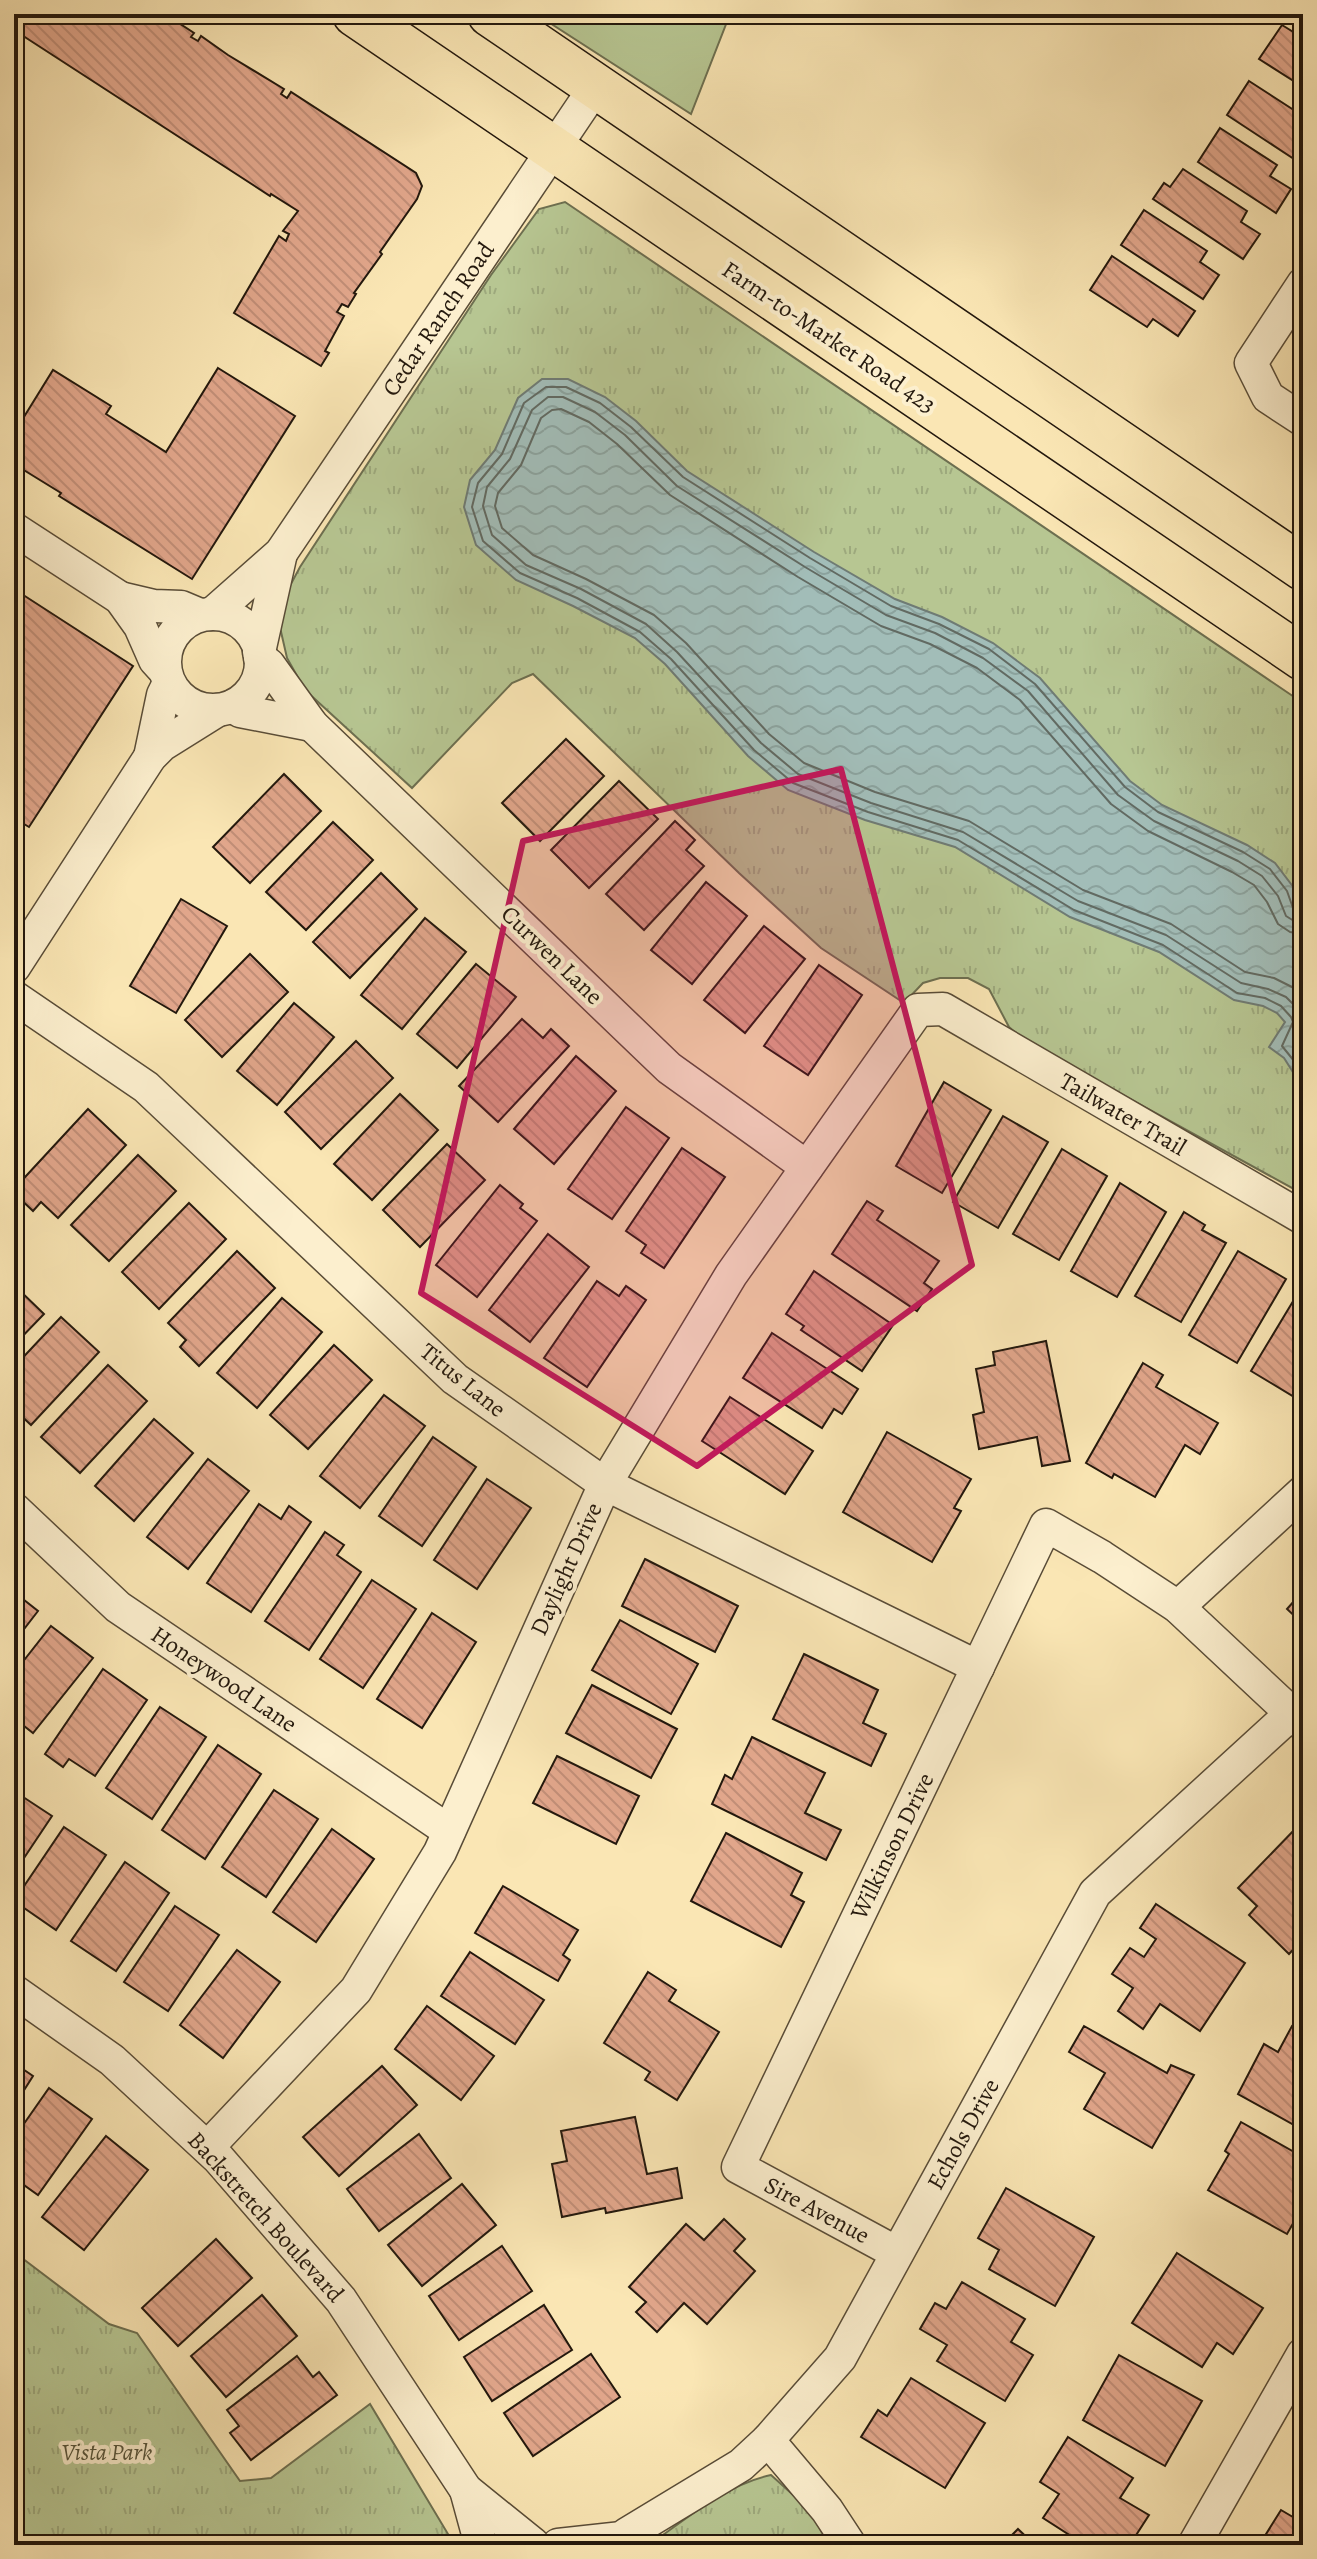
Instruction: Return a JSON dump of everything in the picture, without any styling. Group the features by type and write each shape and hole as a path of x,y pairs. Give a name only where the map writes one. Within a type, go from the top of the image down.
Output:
{"main road":[{"name":"Farm-to-Market Road 423","path":"355,14 1303,658"},
{"path":"490,14 1303,568"}],"street":[{"name":"Cedar Ranch Road","path":"206,615 281,553 596,86"},
{"path":"1303,284 1251,363 1268,397 1303,420"},
{"path":"14,529 120,598 154,606 181,607 206,615 223,615 244,625 257,644 260,655 254,686 225,708 162,745 150,757 14,967"},
{"name":"Cedar Ranch Road","path":"260,655 281,553"},
{"path":"120,598 140,626 155,660 184,701 194,707 225,708 312,725"},
{"path":"150,757 167,677 167,647 179,627 206,615"},
{"name":"Curwen Lane","path":"260,655 312,725 669,1068 807,1167"},
{"name":"Titus Lane","path":"14,997 146,1087 455,1379 605,1484 978,1667"},
{"name":"Daylight Drive","path":"208,2147 356,1990 440,1852 605,1484 731,1275 918,1010 943,1009"},
{"name":"Tailwater Trail","path":"943,1009 1303,1218"},
{"path":"1297,1719 1178,1607 1303,1492"},
{"name":"Honeywood Lane","path":"14,1509 118,1607 449,1831"},
{"name":"Wilkinson Drive","path":"738,2167 1046,1525 1178,1607"},
{"name":"Echols Drive","path":"558,2545 620,2541 741,2465 768,2440 840,2358 1095,1893 1297,1719"},
{"name":"Backstretch Boulevard","path":"14,1991 112,2060 208,2147 341,2300 466,2490 481,2545"},
{"name":"Sire Avenue","path":"738,2167 897,2253"},
{"path":"1194,2545 1303,2354"},
{"path":"768,2440 827,2510 850,2545"},
{"name":"Backstretch Boulevard","path":"466,2490 535,2545"},
{"path":"527,2545 535,2545"}],"highlighted area":[{"path":"841,769 972,1265 697,1466 421,1293 523,841"}],"green space":[{"path":"536,14 730,14 691,114"},
{"path":"565,202 1303,703 1303,1194 1026,1042 1009,1027 989,989 968,978 940,978 923,983 904,1003 821,948 533,674 512,683 412,788 305,690 287,658 279,623 285,595 300,567 491,275 539,209"},
{"name":"Vista Park","path":"14,2252 109,2324 137,2333 240,2481 271,2478 370,2404 448,2534 450,2545 14,2545"},
{"path":"771,2475 812,2512 835,2545 649,2545 723,2494"}],"water":[{"path":"542,379 568,379 605,397 636,421 687,471 814,552 895,599 942,617 993,643 1040,678 1130,781 1162,805 1247,845 1275,863 1294,888 1303,915 1303,1088 1284,1058 1269,1047 1285,1022 1277,1013 1263,1006 1234,1000 1159,952 1070,917 955,847 865,820 788,790 748,756 665,664 635,638 516,580 476,545 464,507 470,480 495,450 518,398"}],"building":[{"path":"14,14 165,14 194,33 191,37 198,41 201,36 284,89 281,94 287,98 291,92 416,173 422,186 417,199 380,252 382,254 354,293 348,307 342,304 337,312 344,316 325,351 329,353 321,366 234,313 279,236 286,241 289,234 283,231 298,211 14,30"},
{"path":"1282,25 1303,38 1303,87 1259,59"},
{"path":"1249,81 1303,116 1303,165 1227,115"},
{"path":"1220,128 1277,165 1270,176 1291,189 1276,213 1198,162"},
{"path":"1183,169 1247,211 1241,222 1260,234 1243,259 1153,199 1164,183 1170,187"},
{"path":"1144,210 1207,251 1200,262 1219,275 1203,299 1121,245"},
{"path":"1112,256 1195,311 1178,336 1153,319 1147,327 1090,290"},
{"path":"218,368 295,416 192,579 59,496 61,493 14,464 14,433 53,370 111,406 106,414 166,452"},
{"path":"14,589 133,666 29,827 14,818"},
{"path":"566,739 604,776 540,841 502,803"},
{"path":"284,774 321,811 250,883 213,847"},
{"path":"619,781 658,819 589,888 551,850"},
{"path":"675,821 695,840 686,850 704,866 644,930 606,894"},
{"path":"333,822 373,860 306,930 266,892"},
{"path":"381,873 417,909 350,978 313,942"},
{"path":"706,882 747,916 692,984 651,950"},
{"path":"181,899 227,926 176,1013 130,986"},
{"path":"425,918 466,952 402,1029 361,995"},
{"path":"764,926 805,959 745,1033 704,1000"},
{"path":"250,954 288,992 222,1057 185,1020"},
{"path":"476,964 516,997 457,1068 417,1034"},
{"path":"819,965 862,995 808,1075 764,1046"},
{"path":"294,1003 334,1037 277,1105 237,1071"},
{"path":"522,1019 543,1038 551,1029 569,1046 498,1122 459,1086"},
{"path":"356,1041 393,1078 321,1149 285,1112"},
{"path":"576,1056 616,1091 554,1164 514,1129"},
{"path":"944,1082 991,1110 942,1193 896,1166"},
{"path":"400,1094 438,1130 372,1200 334,1164"},
{"path":"626,1107 669,1138 612,1219 568,1189"},
{"path":"88,1109 126,1145 58,1218 41,1202 33,1211 14,1193 14,1189"},
{"path":"1003,1116 1048,1142 998,1228 953,1202"},
{"path":"447,1144 485,1180 420,1247 383,1210"},
{"path":"682,1148 725,1177 664,1268 641,1253 646,1245 626,1231"},
{"path":"1062,1149 1107,1176 1059,1260 1013,1234"},
{"path":"138,1155 176,1191 109,1261 71,1225"},
{"path":"1120,1183 1166,1212 1117,1297 1071,1271"},
{"path":"500,1185 523,1204 520,1208 537,1221 477,1297 436,1265"},
{"path":"867,1201 883,1211 877,1220 939,1261 924,1283 932,1289 917,1311 832,1254"},
{"path":"189,1203 226,1239 159,1309 122,1272"},
{"path":"1184,1212 1205,1225 1202,1230 1226,1243 1181,1322 1135,1296"},
{"path":"548,1234 589,1267 530,1342 489,1310"},
{"path":"237,1251 275,1288 199,1366 180,1347 186,1340 168,1323"},
{"path":"1238,1251 1286,1279 1237,1363 1189,1335"},
{"path":"814,1271 893,1325 862,1371 801,1330 804,1326 786,1314"},
{"path":"597,1281 619,1296 626,1286 646,1300 587,1387 544,1358"},
{"path":"14,1285 44,1314 14,1345"},
{"path":"1301,1288 1303,1386 1296,1398 1251,1371"},
{"path":"282,1298 322,1332 257,1408 217,1373"},
{"path":"61,1317 99,1352 31,1425 14,1409 14,1367"},
{"path":"772,1333 858,1389 842,1414 834,1409 822,1428 743,1378"},
{"path":"1046,1341 1070,1461 1042,1466 1037,1437 979,1449 973,1415 984,1412 976,1369 995,1365 993,1352"},
{"path":"334,1345 372,1380 308,1449 270,1415"},
{"path":"1143,1363 1163,1375 1156,1387 1218,1423 1200,1454 1185,1445 1155,1497 1114,1474 1112,1478 1086,1463"},
{"path":"108,1365 147,1401 80,1473 41,1437"},
{"path":"384,1395 425,1426 360,1508 320,1476"},
{"path":"730,1397 813,1451 785,1494 702,1441"},
{"path":"154,1419 193,1453 134,1521 95,1486"},
{"path":"887,1432 971,1479 954,1508 961,1511 932,1562 843,1512"},
{"path":"433,1437 476,1467 422,1546 379,1516"},
{"path":"208,1459 249,1491 188,1569 147,1537"},
{"path":"487,1479 531,1508 477,1589 434,1560"},
{"path":"259,1504 281,1519 289,1506 311,1522 251,1612 207,1583"},
{"path":"325,1532 344,1545 337,1555 361,1572 309,1650 265,1621"},
{"path":"645,1559 738,1606 715,1652 622,1606"},
{"path":"372,1580 416,1609 363,1688 320,1659"},
{"path":"1303,1591 1303,1624 1287,1609"},
{"path":"14,1592 38,1611 14,1642"},
{"path":"432,1613 476,1642 422,1728 377,1699"},
{"path":"620,1620 698,1664 671,1714 592,1670"},
{"path":"51,1626 93,1658 33,1733 14,1718 14,1673"},
{"path":"804,1654 878,1690 863,1723 886,1734 871,1766 773,1719"},
{"path":"103,1669 147,1700 95,1776 69,1759 63,1767 45,1754"},
{"path":"592,1685 677,1729 651,1778 566,1733"},
{"path":"160,1707 206,1737 152,1819 106,1788"},
{"path":"752,1737 825,1773 805,1813 841,1830 826,1860 712,1804 725,1775 732,1779"},
{"path":"218,1745 261,1774 205,1859 162,1830"},
{"path":"557,1756 639,1796 616,1844 533,1803"},
{"path":"274,1790 318,1819 266,1897 222,1867"},
{"path":"14,1791 52,1816 14,1873"},
{"path":"1299,1825 1303,1829 1303,1939 1289,1954 1249,1915 1257,1906 1238,1888"},
{"path":"64,1827 106,1855 56,1930 14,1901"},
{"path":"332,1829 374,1859 316,1942 273,1912"},
{"path":"726,1833 802,1873 791,1895 804,1902 781,1947 691,1901"},
{"path":"125,1862 169,1893 116,1971 71,1941"},
{"path":"503,1886 578,1930 563,1955 570,1960 558,1981 475,1933"},
{"path":"1156,1904 1245,1963 1200,2031 1160,2004 1143,2029 1118,2011 1133,1988 1112,1974 1130,1948 1144,1957 1156,1939 1140,1928"},
{"path":"175,1906 219,1935 168,2011 124,1982"},
{"path":"237,1950 280,1982 223,2058 180,2025"},
{"path":"470,1952 544,2000 515,2044 441,1996"},
{"path":"648,1972 676,1990 669,2001 719,2032 677,2100 645,2080 650,2072 604,2043"},
{"path":"427,2006 494,2056 461,2100 395,2049"},
{"path":"1084,2026 1167,2073 1171,2065 1194,2075 1152,2148 1084,2109 1105,2073 1069,2052"},
{"path":"1292,2026 1303,2032 1303,2130 1238,2094 1264,2044 1278,2052"},
{"path":"14,2063 33,2076 14,2106"},
{"path":"382,2066 417,2105 339,2176 303,2137"},
{"path":"49,2088 92,2119 38,2195 14,2178 14,2138"},
{"path":"635,2117 647,2174 677,2168 682,2198 606,2213 605,2208 562,2217 552,2164 567,2161 561,2131"},
{"path":"1241,2122 1303,2157 1303,2206 1287,2234 1208,2190 1229,2154 1225,2151"},
{"path":"419,2134 451,2178 379,2231 347,2189"},
{"path":"106,2136 148,2170 84,2250 42,2217"},
{"path":"462,2184 496,2225 422,2286 388,2245"},
{"path":"1006,2188 1094,2237 1055,2306 989,2269 999,2250 978,2238"},
{"path":"724,2219 745,2239 734,2251 755,2271 707,2324 684,2303 657,2332 636,2312 646,2302 629,2287 686,2224 704,2240"},
{"path":"216,2239 252,2278 178,2346 142,2308"},
{"path":"502,2246 532,2291 459,2340 429,2296"},
{"path":"1177,2253 1263,2308 1233,2354 1217,2343 1202,2367 1132,2323"},
{"path":"962,2282 1025,2319 1011,2342 1033,2355 1005,2401 937,2361 947,2345 920,2329 935,2303 946,2309"},
{"path":"262,2295 297,2336 226,2397 191,2356"},
{"path":"544,2305 572,2350 492,2401 464,2357"},
{"path":"591,2354 620,2397 533,2456 504,2413"},
{"path":"1119,2355 1202,2401 1165,2466 1083,2420"},
{"path":"297,2356 313,2377 319,2372 337,2395 251,2460 230,2433 239,2426 227,2410"},
{"path":"911,2378 985,2423 945,2488 861,2437 878,2410 887,2416"},
{"path":"1068,2437 1133,2478 1120,2498 1149,2515 1131,2543 1118,2535 1111,2545 1085,2545 1043,2518 1059,2494 1040,2482"},
{"path":"1281,2510 1303,2523 1303,2545 1273,2545 1263,2539"},
{"path":"1018,2529 1035,2545 1002,2545"}]}
